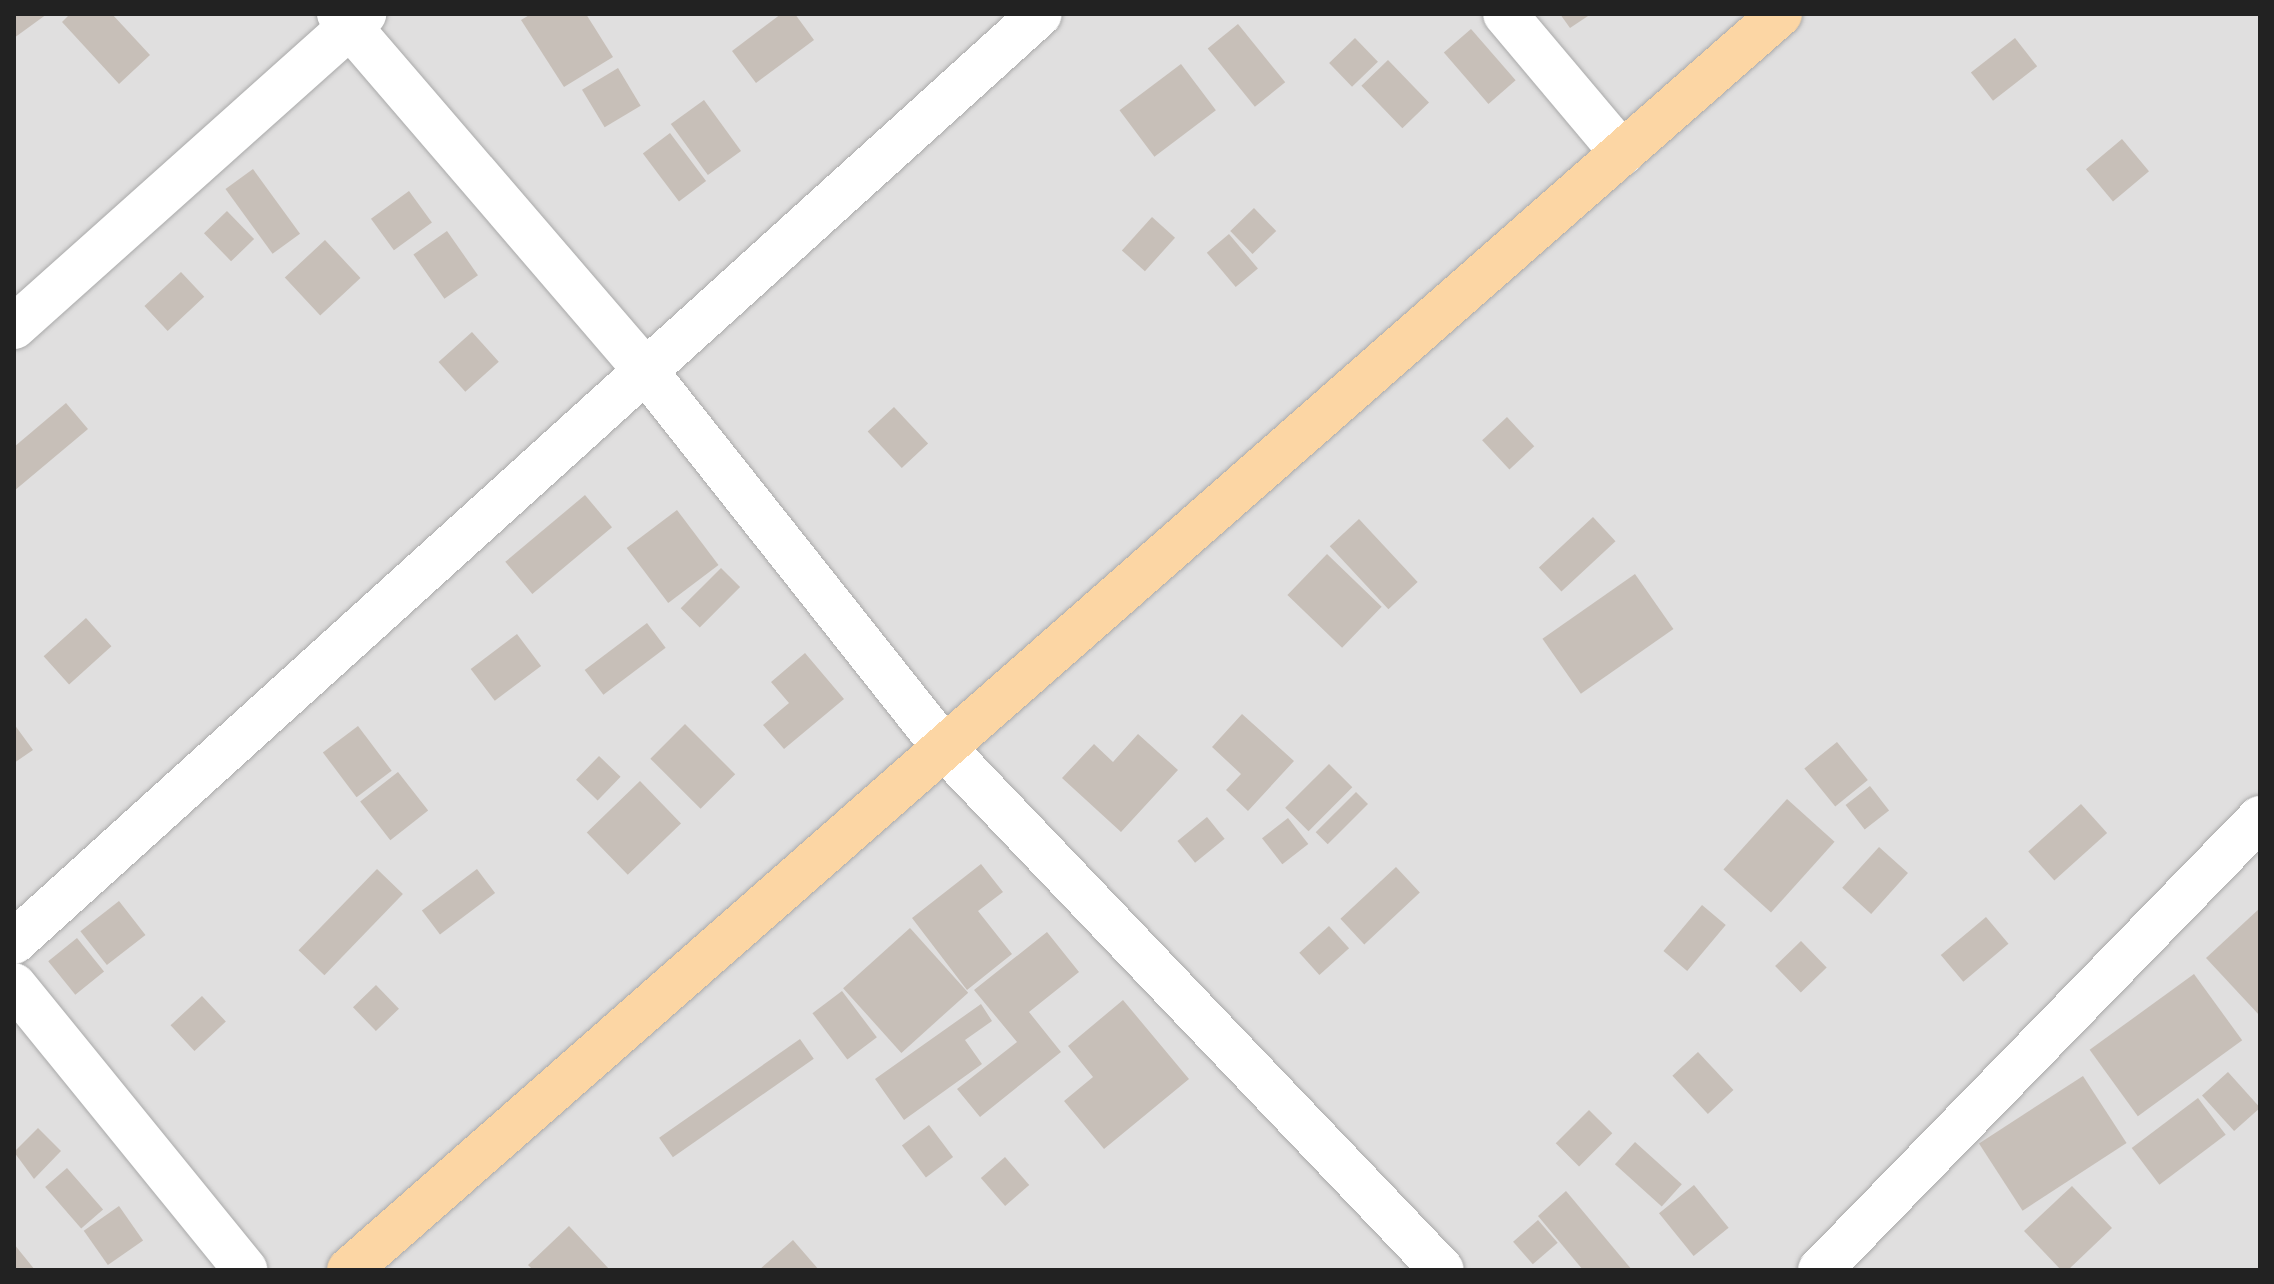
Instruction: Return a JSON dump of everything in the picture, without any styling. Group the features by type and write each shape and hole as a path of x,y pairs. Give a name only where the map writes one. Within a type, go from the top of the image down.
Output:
{"main road":[{"path":"349,1270 1780,14"}],"street":[{"path":"14,942 1040,14"},
{"path":"1505,14 1622,153"},
{"path":"14,327 351,18 644,369 944,748 1442,1270"},
{"path":"1820,1270 2260,818"},
{"path":"14,985 246,1270"}],"shaded area":[{"path":"14,14 2260,14 2260,1270 14,1270"}],"building":[{"path":"14,14 47,14 14,38"},
{"path":"70,14 112,14 150,55 119,84 62,22"},
{"path":"531,14 586,14 613,57 564,87 521,20"},
{"path":"781,14 795,14 814,40 756,83 732,51"},
{"path":"1560,14 1591,14 1570,28"},
{"path":"1238,24 1285,82 1255,107 1208,49"},
{"path":"1471,29 1516,80 1488,104 1444,53"},
{"path":"1355,38 1378,62 1352,87 1329,63"},
{"path":"2015,38 2037,66 1993,101 1971,72"},
{"path":"1388,60 1429,102 1402,128 1361,86"},
{"path":"1181,64 1216,110 1154,157 1120,110"},
{"path":"618,68 641,106 605,127 582,90"},
{"path":"704,100 741,151 708,175 671,124"},
{"path":"670,133 706,181 679,201 643,153"},
{"path":"2122,139 2149,171 2113,201 2086,169"},
{"path":"253,169 300,234 273,254 225,189"},
{"path":"409,191 432,223 394,250 371,219"},
{"path":"1254,208 1276,231 1252,254 1230,231"},
{"path":"227,211 254,239 231,261 204,233"},
{"path":"1152,217 1175,238 1145,271 1122,250"},
{"path":"447,231 478,275 444,299 413,255"},
{"path":"1229,234 1258,268 1236,287 1207,253"},
{"path":"325,240 360,278 320,316 285,278"},
{"path":"181,272 204,297 168,331 144,306"},
{"path":"472,332 499,362 465,392 439,362"},
{"path":"66,403 88,429 14,491 14,447"},
{"path":"894,407 928,444 902,468 868,432"},
{"path":"1507,417 1534,446 1509,469 1482,440"},
{"path":"585,495 612,527 532,594 505,562"},
{"path":"677,510 719,565 668,603 627,548"},
{"path":"1593,517 1616,541 1561,592 1539,567"},
{"path":"1359,519 1418,582 1388,609 1330,546"},
{"path":"1327,554 1382,607 1342,648 1287,595"},
{"path":"721,568 740,587 700,627 681,608"},
{"path":"1635,574 1673,629 1581,694 1542,639"},
{"path":"86,618 111,646 69,684 44,656"},
{"path":"647,623 666,648 603,695 585,670"},
{"path":"517,634 541,666 495,701 471,669"},
{"path":"805,653 844,699 784,749 763,725 789,703 771,682"},
{"path":"1242,714 1294,761 1248,811 1226,790 1241,774 1212,747"},
{"path":"14,724 33,750 14,763"},
{"path":"685,724 735,774 701,809 650,759"},
{"path":"358,726 392,771 357,797 323,752"},
{"path":"1138,734 1178,770 1121,832 1062,778 1094,744 1113,762"},
{"path":"1837,742 1868,780 1835,807 1804,768"},
{"path":"599,756 621,777 598,801 576,780"},
{"path":"1329,764 1352,787 1308,831 1285,808"},
{"path":"398,772 428,811 390,840 360,802"},
{"path":"640,781 681,823 628,875 587,832"},
{"path":"1870,786 1889,810 1865,830 1846,805"},
{"path":"1356,792 1368,804 1328,844 1316,832"},
{"path":"1787,799 1835,842 1771,912 1723,870"},
{"path":"2081,804 2107,833 2054,880 2028,852"},
{"path":"1207,817 1225,839 1195,863 1177,841"},
{"path":"1288,818 1308,844 1282,864 1262,838"},
{"path":"1879,847 1908,873 1871,914 1842,888"},
{"path":"981,864 1003,892 978,911 1012,954 967,990 912,918"},
{"path":"1396,867 1420,893 1364,944 1340,919"},
{"path":"377,869 403,894 324,975 299,950"},
{"path":"477,869 495,893 440,934 422,911"},
{"path":"119,901 145,935 107,965 80,931"},
{"path":"1702,905 1726,925 1687,971 1663,951"},
{"path":"2260,908 2260,1016 2206,958"},
{"path":"1986,917 2008,944 1963,982 1941,955"},
{"path":"1329,926 1349,948 1319,975 1299,953"},
{"path":"910,928 968,993 901,1053 843,988"},
{"path":"1047,932 1079,972 1029,1012 1061,1052 980,1117 957,1089 1017,1042 974,990"},
{"path":"77,938 104,971 75,995 48,961"},
{"path":"1801,941 1827,968 1801,993 1775,966"},
{"path":"2194,974 2242,1040 2138,1116 2090,1050"},
{"path":"376,985 399,1009 376,1031 353,1007"},
{"path":"842,991 877,1037 847,1060 812,1013"},
{"path":"202,996 226,1022 194,1051 171,1025"},
{"path":"1123,1000 1189,1079 1104,1149 1064,1101 1093,1077 1068,1046"},
{"path":"981,1004 992,1021 965,1040 982,1064 904,1120 875,1079"},
{"path":"800,1039 814,1059 673,1157 659,1138"},
{"path":"1698,1052 1733,1090 1708,1114 1672,1076"},
{"path":"2228,1072 2260,1108 2234,1131 2202,1095"},
{"path":"2083,1076 2127,1143 2023,1211 1979,1144"},
{"path":"2198,1098 2226,1135 2159,1185 2132,1148"},
{"path":"1589,1110 1612,1133 1579,1167 1556,1143"},
{"path":"929,1125 953,1157 926,1177 902,1145"},
{"path":"38,1128 61,1151 34,1179 14,1152"},
{"path":"1635,1142 1682,1184 1662,1206 1615,1164"},
{"path":"1005,1157 1029,1185 1005,1206 981,1178"},
{"path":"67,1168 103,1210 81,1229 45,1187"},
{"path":"1694,1185 1729,1228 1694,1256 1659,1213"},
{"path":"2072,1186 2112,1228 2068,1270 2061,1270 2024,1231"},
{"path":"1566,1191 1632,1270 1583,1270 1538,1216"},
{"path":"119,1206 143,1240 108,1265 84,1231"},
{"path":"1538,1220 1558,1243 1533,1264 1513,1242"},
{"path":"569,1226 610,1270 533,1270 528,1265"},
{"path":"793,1240 819,1270 759,1270"},
{"path":"14,1244 35,1270 14,1270"}]}
